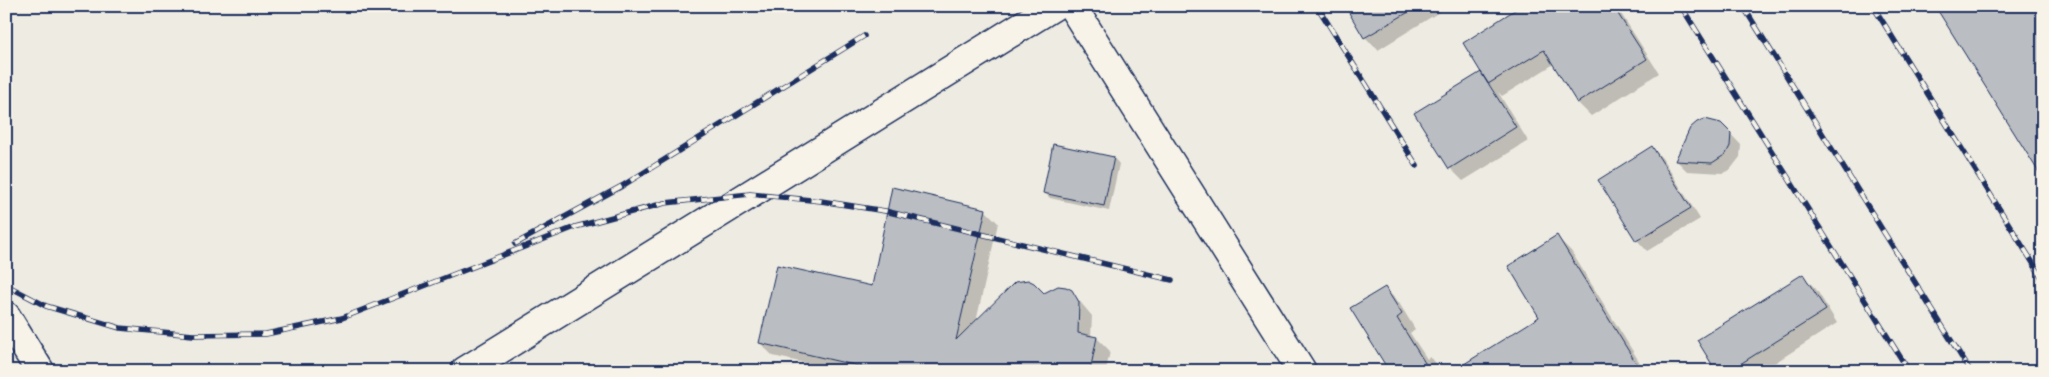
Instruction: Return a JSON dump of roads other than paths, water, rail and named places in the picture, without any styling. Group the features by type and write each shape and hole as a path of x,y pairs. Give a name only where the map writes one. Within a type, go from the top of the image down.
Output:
{"lane":[{"path":"465,371 1054,6"},
{"path":"1072,6 1302,371"},
{"path":"6,316 40,371"}],"railway":[{"path":"1317,6 1417,166"},
{"path":"1681,6 1909,371"},
{"path":"1743,6 1969,369"},
{"path":"1873,6 2043,279"},
{"path":"515,244 622,186 864,36"},
{"path":"6,285 46,306 120,328 193,335 266,334 342,318 575,227 665,203 750,194 821,201 885,211 1172,280"}]}
